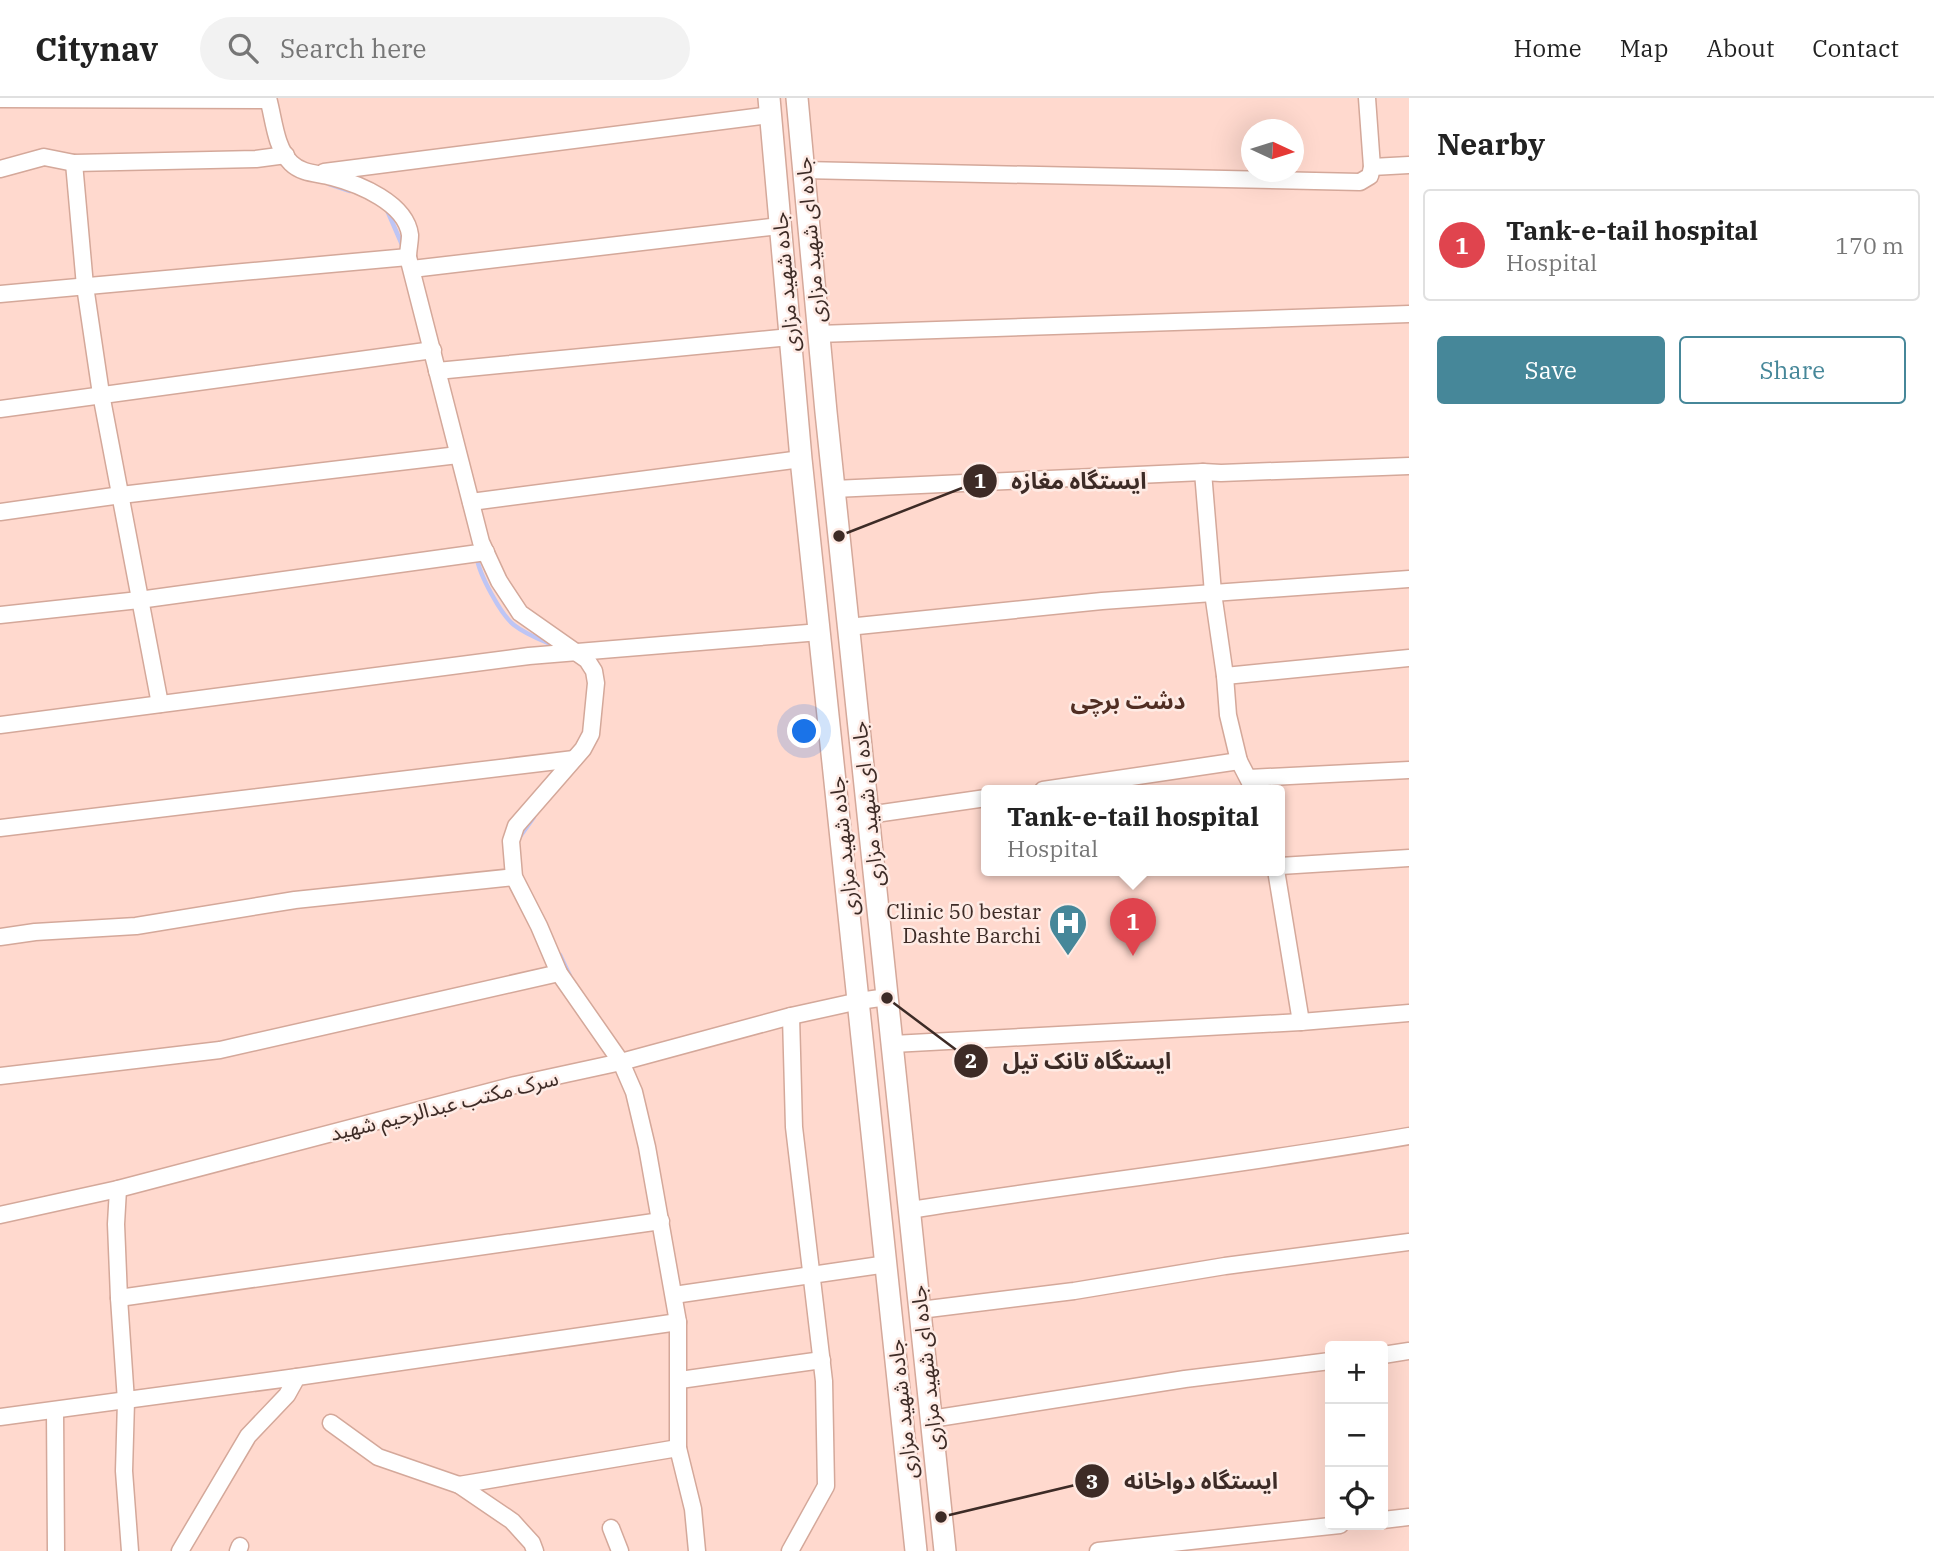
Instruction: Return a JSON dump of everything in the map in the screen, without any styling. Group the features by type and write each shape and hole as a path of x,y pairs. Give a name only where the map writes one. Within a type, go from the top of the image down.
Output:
{"main road":[{"name":"جاده ای شهید مزاری","path":"797,98 818,334 945,1551"},
{"name":"جاده شهید مزاری","path":"769,106 802,459 916,1551"}],"street":[{"path":"803,170 1360,183 1370,176 1372,167 1367,98"},
{"path":"0,99 268,99 279,145 292,164 310,173 331,177 364,189 391,203 402,216 410,234 410,262 458,455 486,552 499,581 520,613 587,660 594,671 596,683 591,734 583,749 516,826 511,841 514,877 559,973 621,1062 634,1092 661,1221 678,1322 678,1448 693,1509 697,1551"},
{"path":"310,173 769,106"},
{"path":"0,169 44,157 74,163 256,159 286,155"},
{"path":"74,163 85,286 101,394 160,704"},
{"path":"1372,167 1409,164"},
{"path":"0,293 410,262 779,226"},
{"path":"818,334 1409,314"},
{"path":"438,371 790,337"},
{"path":"0,409 433,350"},
{"path":"0,512 458,455"},
{"path":"471,502 802,459"},
{"path":"834,489 1203,472 1409,466"},
{"path":"1203,472 1213,593 1228,715 1239,761 1252,784 1409,770"},
{"path":"0,615 139,600 486,552"},
{"path":"848,626 1102,601 1409,579"},
{"path":"0,725 529,656 820,632"},
{"path":"1225,676 1409,658"},
{"path":"0,828 574,759"},
{"path":"1077,785 1239,761"},
{"path":"868,815 981,799"},
{"path":"1285,866 1409,858"},
{"path":"1277,876 1301,1022"},
{"path":"0,937 136,926 295,900 514,877"},
{"path":"0,1076 220,1050 559,973"},
{"name":"سرک مکتب عبدالرحیم شهید","path":"0,1215 118,1189 514,1085 621,1062 791,1016 887,997"},
{"path":"894,1044 1301,1022 1409,1013"},
{"path":"790,1551 826,1486 822,1360 794,1127 791,1016"},
{"path":"910,1210 1409,1136"},
{"path":"118,1189 116,1224 126,1401 124,1471 130,1551"},
{"path":"119,1298 661,1221"},
{"path":"920,1310 1074,1291 1225,1266 1409,1242"},
{"path":"674,1295 887,1264"},
{"path":"0,1417 678,1322"},
{"path":"1388,1354 1409,1351"},
{"path":"680,1381 822,1360"},
{"path":"931,1419 1185,1379 1325,1362"},
{"path":"180,1551 248,1436 286,1395 297,1377"},
{"path":"55,1411 56,1551"},
{"path":"331,1423 378,1457 459,1485 512,1521 532,1543 535,1551"},
{"path":"459,1485 678,1448"},
{"path":"1388,1519 1409,1517"},
{"path":"1098,1551 1325,1527"},
{"path":"611,1528 620,1551"}],"waterway":[{"path":"329,184 350,191"},
{"path":"387,210 403,247"},
{"path":"477,558 486,584 509,620 548,643"},
{"path":"519,838 534,817"},
{"path":"560,955 570,976"}],"place":[{"name":"ایستگاه مغازه","path":"839,536"},
{"name":"Tank-e-tail hospital","path":"1133,956"},
{"name":"Clinic 50 bestar Dashte Barchi","path":"1068,957"},
{"name":"ایستگاه تانک تیل","path":"887,998"},
{"name":"ایستگاه دواخانه","path":"941,1517"}],"district":[{"name":"دشت برچی","path":"1128,700"}]}
